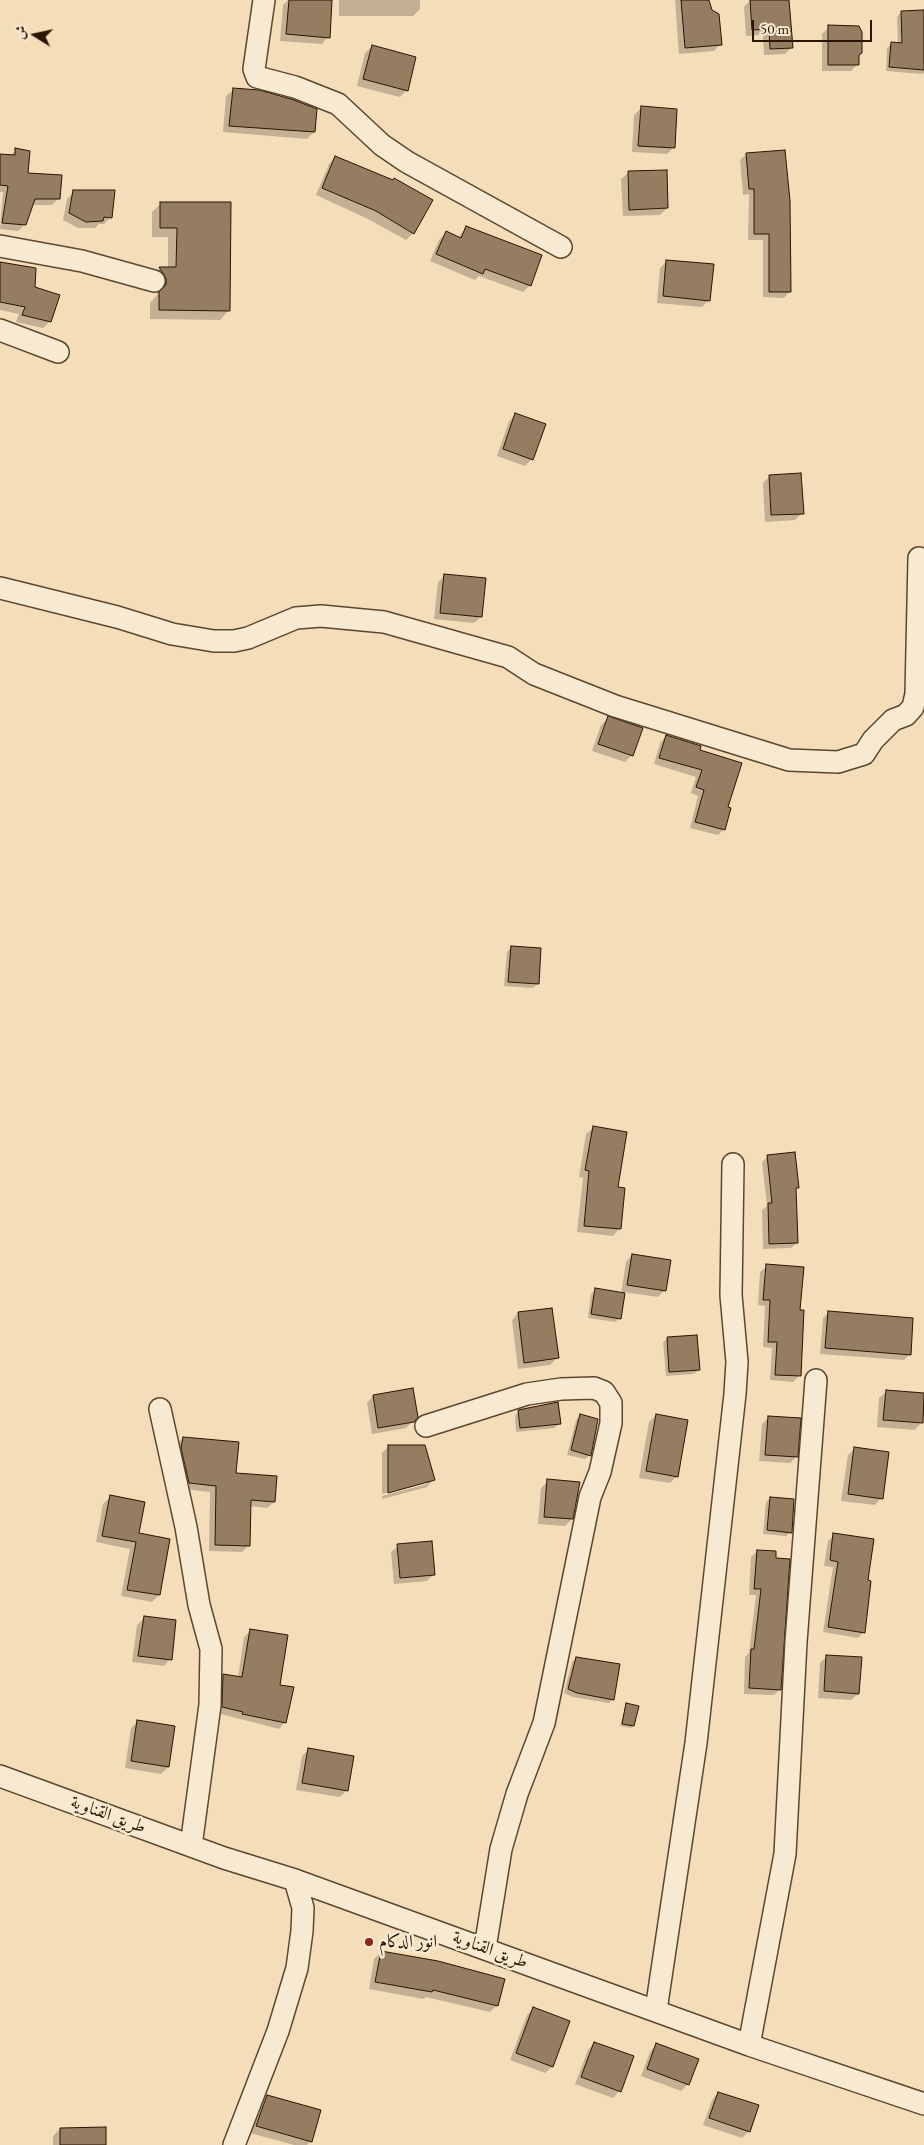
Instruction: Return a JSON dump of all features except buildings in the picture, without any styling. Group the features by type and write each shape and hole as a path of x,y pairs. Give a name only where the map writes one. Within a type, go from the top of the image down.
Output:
{"street":[{"path":"264,0 254,69 257,77 296,87 338,104 382,145 407,162 561,246"},
{"path":"0,246 82,261 154,281"},
{"path":"0,330 58,352"},
{"path":"0,588 117,617 172,634 214,640 234,641 248,638 296,618 321,616 384,622 508,656 534,674 615,706 789,760 838,762 864,754 873,740 893,720 906,714 913,707 919,558"},
{"path":"656,2010 696,1743 735,1394 737,1362 731,1295 733,1164"},
{"path":"749,2045 785,1854 796,1642 816,1380"},
{"path":"426,1426 527,1394 561,1389 594,1388 604,1392 611,1403 611,1423 600,1472 590,1497 544,1723 517,1794 501,1849 485,1948"},
{"path":"160,1409 186,1527 199,1605 210,1649 210,1705 191,1846"},
{"name":"طريق القناوية","path":"0,1776 191,1846 295,1880 485,1948 749,2045 924,2104"},
{"path":"234,2145 278,2031 297,1968 303,1908 295,1880"}],"place":[{"name":"انور الدكام","path":"369,1942"}]}
